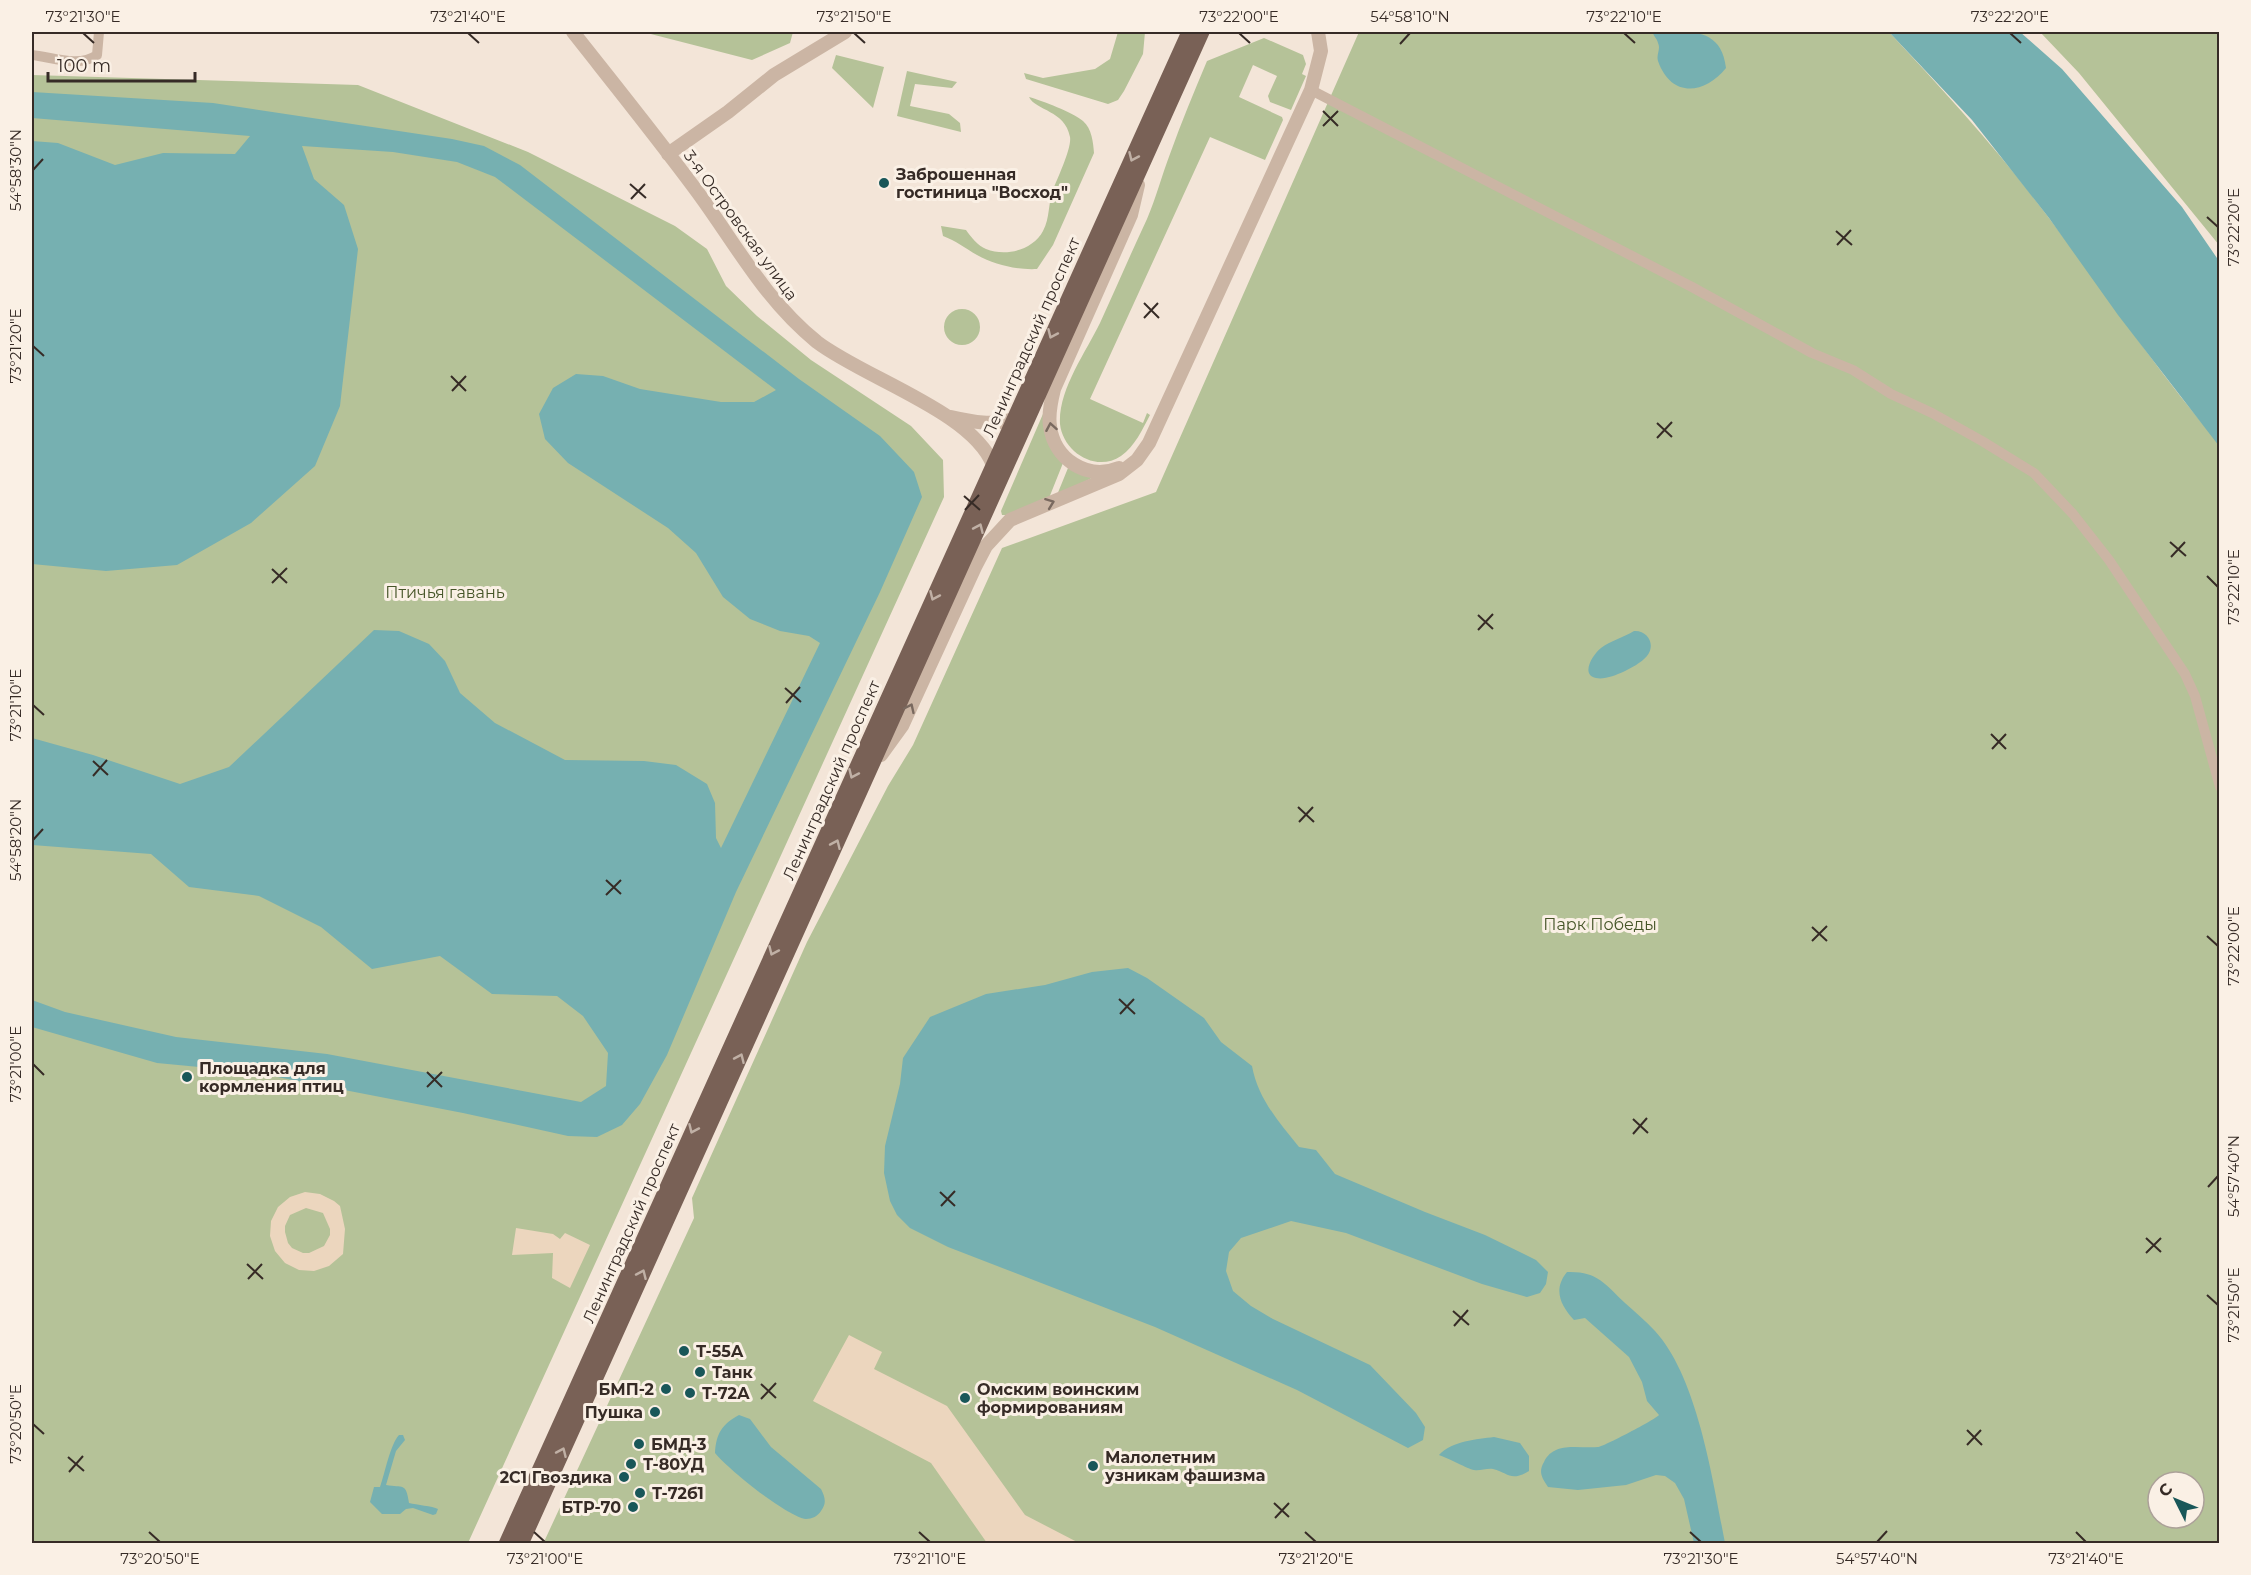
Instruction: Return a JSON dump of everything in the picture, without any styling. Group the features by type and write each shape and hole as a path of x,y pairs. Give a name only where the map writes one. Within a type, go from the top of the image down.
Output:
{"main road":[{"name":"Ленинградский проспект","path":"506,1544 1189,32"},
{"name":"Ленинградский проспект","path":"521,1544 1203,32"}],"street":[{"path":"32,54 81,62 91,60 97,55 99,32"},
{"name":"3-я Островская улица","path":"573,32 720,223 763,288 787,315 833,352 866,373 949,417"},
{"path":"668,154 728,112 774,75 845,32"},
{"path":"867,775 902,726 975,567 986,546 998,531 1010,520 1026,512 1119,474 1130,466 1149,443 1311,90 1322,51 1318,32"},
{"path":"1311,90 1701,292 1812,353 1853,370 1891,394 1932,413 1982,441 2034,473 2073,514 2109,560 2185,674 2194,696 2220,788"},
{"path":"1142,165 1131,214 1054,389 1049,418 1052,435 1059,451 1072,464 1088,470 1105,472 1115,469 1131,462 1143,452"},
{"path":"949,417 987,423 1001,423 1014,419"},
{"path":"949,417 980,442 993,465"}],"green space":[{"path":"643,32 793,32 790,43 752,60"},
{"path":"1118,32 1145,32 1143,54 1118,100 1108,104 1026,79 1024,73 1043,78 1095,69 1110,59"},
{"name":"Парк Победы","path":"1359,32 1889,32 1992,146 2070,246 2174,388 2219,443 2219,1543 543,1544 694,1218 692,1198 807,942 888,786 913,745 1002,548 1156,492"},
{"path":"2040,32 2219,32 2219,245 2079,73"},
{"path":"1264,38 1303,55 1306,64 1302,74 1306,76 1291,110 1270,102 1268,96 1277,76 1253,65 1239,97 1282,117 1283,120 1265,160 1210,137 1090,399 1143,423 1147,413 1150,415 1134,443 1121,456 1111,461 1101,462 1082,457 1067,443 1062,434 1060,424 1063,398 1147,219 1207,61"},
{"path":"836,55 884,67 873,108 832,68"},
{"path":"907,71 957,82 952,88 915,84 910,106 949,114 960,123 961,132 897,116"},
{"name":"Птичья гавань","path":"32,75 358,85 528,152 675,226 707,249 726,286 757,316 811,360 911,426 943,460 944,497 468,1543 32,1544"},
{"path":"1029,97 1065,111 1083,121 1090,132 1094,153 1053,245 1037,269 1006,266 984,259 943,236 941,226 966,230 983,248 1002,252 1026,247 1033,243 1043,231 1051,195 1064,164 1070,137 1067,128 1057,116 1033,102"},
{"path":"962,309 975,314 980,327 975,340 962,345 949,340 944,327 949,314"},
{"path":"1046,407 1063,463 1049,498 1008,515 1002,515 1001,511"},
{"path":"1068,468 1096,476 1057,495"}],"shaded area":[{"path":"305,1192 320,1194 340,1206 345,1229 343,1254 329,1266 314,1271 299,1270 285,1263 275,1251 270,1236 271,1221 278,1207 290,1197","holes":["306,1208 323,1213 330,1229 330,1235 324,1246 309,1253 292,1248 285,1232 290,1215"]},
{"path":"516,1228 553,1234 560,1239 565,1233 590,1245 570,1288 552,1278 553,1253 512,1255"},
{"path":"849,1335 882,1352 874,1369 947,1406 1025,1515 1079,1543 987,1543 931,1463 813,1401"}],"water":[{"path":"1653,32 1689,32 1709,38 1717,44 1723,54 1726,68 1708,84 1689,89 1679,87 1671,82 1658,61 1659,45"},
{"path":"1889,32 2020,32 2062,69 2182,207 2219,261 2219,446 2118,315 2049,218 1972,120"},
{"path":"32,92 213,103 452,139 484,146 520,165 799,379 880,436 914,472 922,497 880,592 736,892 667,1055 640,1104 622,1125 597,1137 568,1136 252,1072 157,1063 32,1027 32,1000 65,1012 176,1037 327,1054 581,1102 606,1086 608,1053 583,1016 557,996 492,994 440,956 372,969 321,927 259,896 189,887 151,854 32,845 32,738 93,755 180,784 229,767 374,630 399,631 429,644 445,661 460,693 495,723 565,760 644,761 676,765 707,784 715,803 716,838 721,848 820,643 809,636 780,631 750,619 723,597 696,553 668,528 568,463 545,439 539,414 553,388 576,374 603,376 640,389 721,402 754,402 776,390 495,177 457,162 393,152 302,146 314,179 344,205 358,249 340,406 315,466 251,523 177,565 106,571 32,564 32,141 58,143 115,165 163,153 235,154 250,136 32,118"},
{"path":"1634,631 1643,633 1649,639 1651,647 1647,656 1633,667 1613,676 1596,678 1591,676 1588,669 1598,651"},
{"path":"1128,968 1147,978 1204,1018 1221,1042 1252,1066 1264,1100 1299,1147 1316,1150 1335,1174 1485,1235 1536,1260 1548,1272 1546,1284 1540,1293 1527,1297 1482,1284 1346,1233 1291,1221 1241,1238 1229,1252 1226,1271 1233,1291 1251,1306 1273,1319 1370,1365 1416,1413 1425,1427 1423,1440 1408,1448 1297,1390 1155,1327 948,1247 910,1228 897,1215 890,1201 884,1173 885,1146 900,1084 903,1058 930,1017 986,994 1045,985 1092,972"},
{"path":"1567,1272 1593,1276 1605,1284 1652,1327 1670,1351 1682,1375 1702,1432 1725,1543 1694,1543 1684,1499 1675,1483 1665,1476 1656,1475 1626,1485 1578,1490 1548,1487 1544,1481 1542,1466 1548,1455 1554,1451 1568,1447 1602,1446 1659,1415 1647,1401 1642,1382 1629,1357 1585,1318 1574,1320 1565,1309 1559,1291"},
{"path":"739,1415 750,1419 771,1447 821,1489 825,1503 817,1516 806,1519 786,1510 744,1480 715,1453 721,1430"},
{"path":"399,1435 403,1435 405,1440 396,1451 386,1485 403,1487 407,1492 409,1503 438,1509 436,1514 413,1508 406,1509 400,1514 382,1514 370,1502 374,1487 380,1487 390,1452"},
{"path":"1494,1437 1520,1443 1529,1456 1529,1471 1518,1476 1510,1476 1493,1469 1474,1470 1439,1455 1444,1450 1458,1444"}],"place":[{"name":"Заброшенная гостиница \"Восход\"","path":"884,183"},
{"name":"Площадка для кормления птиц","path":"187,1077"},
{"name":"Т-55А","path":"684,1351"},
{"name":"Танк","path":"700,1372"},
{"name":"БМП-2","path":"666,1389"},
{"name":"Т-72А","path":"690,1393"},
{"name":"Омским воинским формированиям","path":"965,1398"},
{"name":"Пушка","path":"655,1412"},
{"name":"БМД-3","path":"639,1444"},
{"name":"Т-80УД","path":"631,1464"},
{"name":"Малолетним узникам фашизма","path":"1093,1466"},
{"name":"2С1 Гвоздика","path":"624,1477"},
{"name":"Т-72б1","path":"640,1493"},
{"name":"БТР-70","path":"633,1507"}]}
